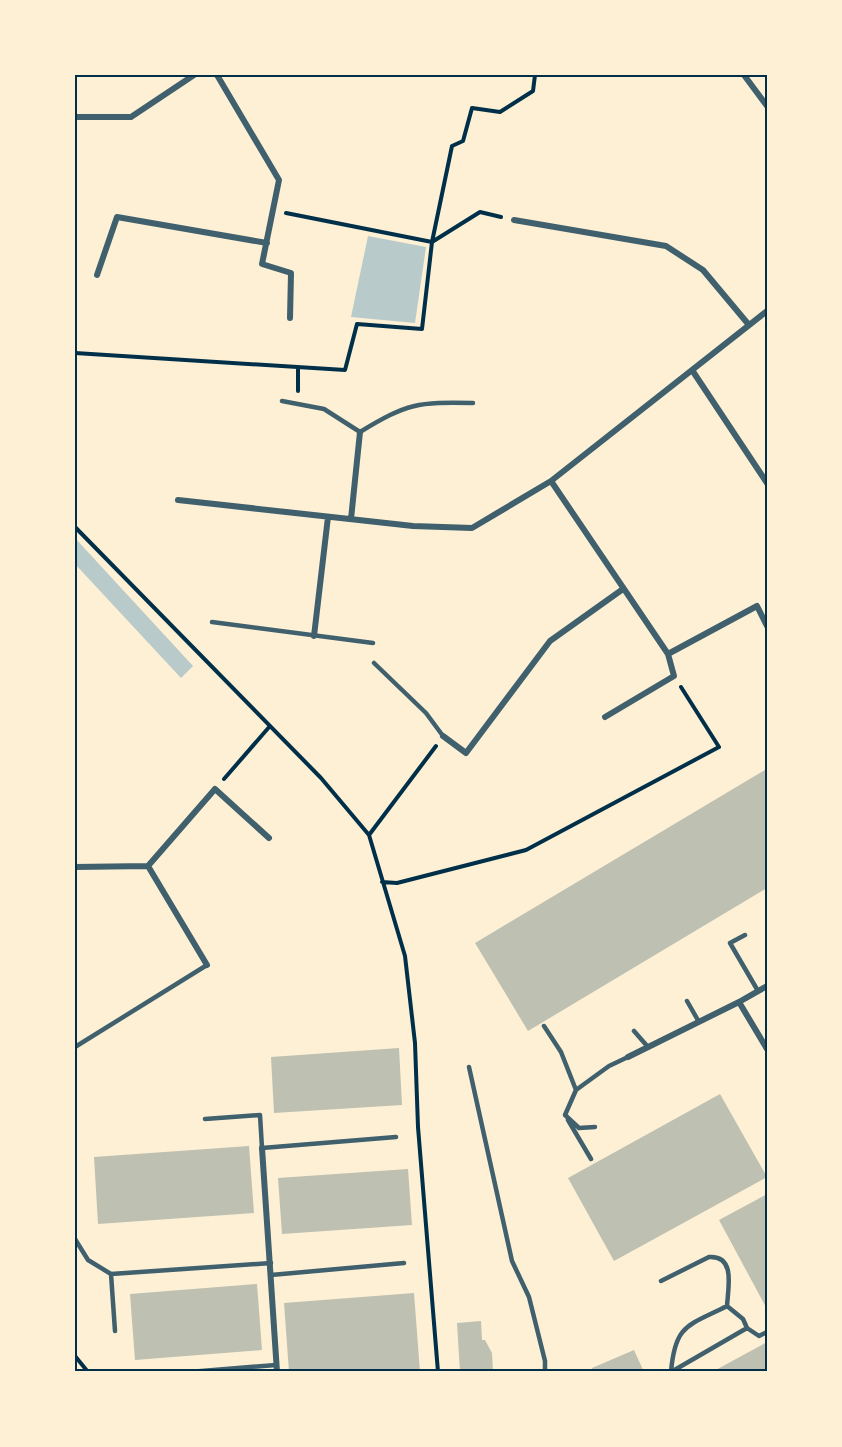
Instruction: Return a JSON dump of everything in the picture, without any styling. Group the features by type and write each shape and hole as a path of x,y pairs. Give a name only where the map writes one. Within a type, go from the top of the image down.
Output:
{"street":[{"path":"75,117 131,117 194,75"},
{"path":"217,75 279,180 262,264 291,273 290,318"},
{"path":"744,75 767,106"},
{"path":"97,275 117,217 267,243"},
{"path":"514,220 666,246 703,270 749,325"},
{"path":"178,500 413,526 472,528 551,481 767,311"},
{"path":"693,370 767,483"},
{"path":"351,519 360,432"},
{"path":"551,481 668,654 674,676 605,717"},
{"path":"314,636 328,517"},
{"path":"443,736 466,753 550,641 623,589"},
{"path":"668,654 757,606 767,626"},
{"path":"75,867 147,866 215,789 269,838"},
{"path":"147,866 207,965"},
{"path":"628,1057 767,986"},
{"path":"739,1002 767,1049"},
{"path":"262,1148 277,1369"}],"lane":[{"path":"282,401 324,409 360,432 399,409 425,402 473,402"},
{"path":"212,622 373,643"},
{"path":"374,663 426,713 443,736"},
{"path":"745,935 730,943 758,991"},
{"path":"75,1047 207,965"},
{"path":"687,1001 699,1022"},
{"path":"544,1026 561,1052 576,1090"},
{"path":"634,1031 648,1047"},
{"path":"565,1115 576,1090 609,1066 628,1057"},
{"path":"469,1067 512,1261 529,1297 545,1361 545,1372"},
{"path":"205,1119 260,1115 262,1148 396,1137"},
{"path":"565,1115 579,1128 595,1127"},
{"path":"565,1115 591,1159"},
{"path":"75,1239 88,1260 111,1274 271,1263"},
{"path":"661,1281 709,1257 717,1256 725,1262 728,1269 727,1306"},
{"path":"271,1275 404,1263"},
{"path":"111,1274 115,1331"},
{"path":"727,1306 743,1319 747,1328 759,1336 767,1332"},
{"path":"670,1372 673,1346 683,1329 727,1306"},
{"path":"670,1372 747,1328"},
{"path":"189,1372 277,1369"}],"path":[{"path":"75,353 345,370 357,324 422,329 432,242 452,146 463,141 472,108 500,112 533,92 535,75"},
{"path":"273,210 432,242 480,212 514,220"},
{"path":"297,404 298,368"},
{"path":"75,527 321,777 369,835 405,956 415,1043 418,1127 438,1372"},
{"path":"382,882 397,883 526,850 719,747 674,676"},
{"path":"215,789 270,726"},
{"path":"369,835 443,736"},
{"path":"75,1356 88,1372"}],"shaded area":[{"path":"368,236 426,247 415,323 351,317"},
{"path":"75,538 193,666 181,678 75,564"}],"building":[{"path":"765,770 767,774 767,888 528,1031 475,943"},
{"path":"399,1048 402,1105 274,1113 271,1057"},
{"path":"720,1094 767,1177 614,1261 568,1178"},
{"path":"249,1146 254,1213 98,1224 94,1157"},
{"path":"408,1169 412,1225 282,1234 278,1178"},
{"path":"767,1194 767,1309 719,1220"},
{"path":"257,1284 262,1350 135,1360 130,1294"},
{"path":"414,1293 420,1372 289,1372 284,1303"},
{"path":"481,1321 482,1340 485,1340 492,1353 493,1372 460,1372 457,1323"},
{"path":"767,1342 767,1372 712,1372"},
{"path":"634,1350 644,1372 593,1372 592,1368"}]}
